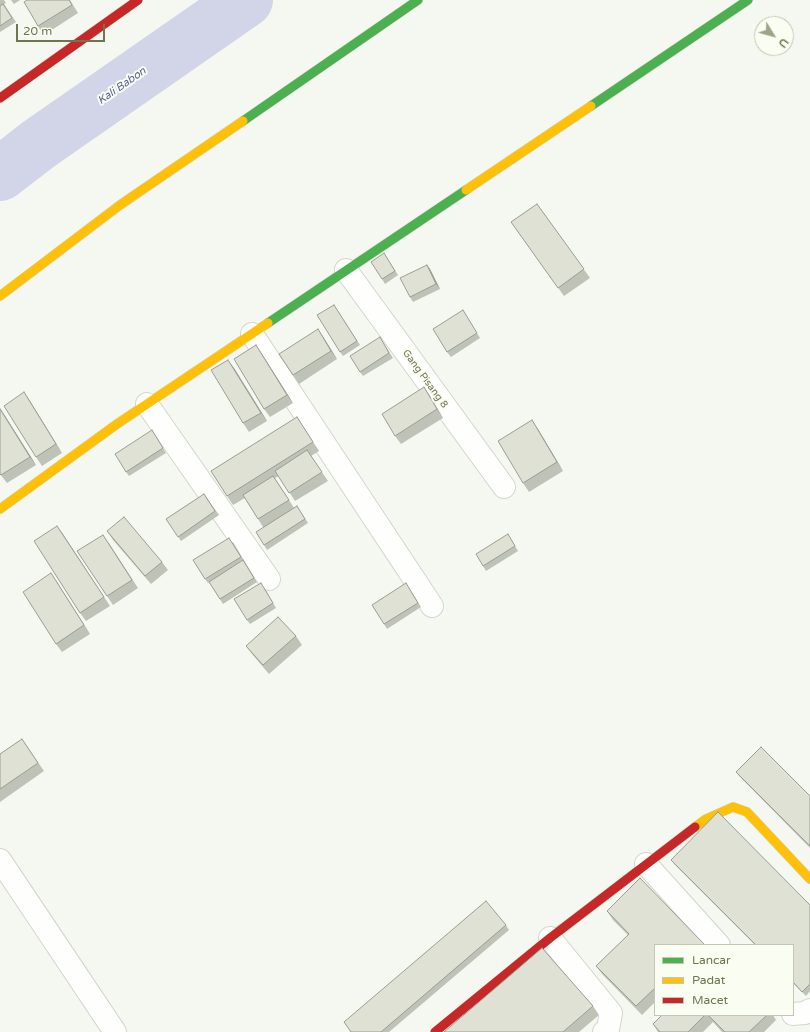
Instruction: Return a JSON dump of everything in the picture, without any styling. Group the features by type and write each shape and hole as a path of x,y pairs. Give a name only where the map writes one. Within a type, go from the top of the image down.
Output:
{"street":[{"path":"0,98 138,0"},
{"path":"0,296 120,205 418,0"},
{"path":"0,509 146,404 748,0"},
{"name":"Gang Pisang 8","path":"346,270 504,487"},
{"path":"252,334 432,606"},
{"path":"146,404 269,579"},
{"path":"435,1032 550,938 646,864 706,819 733,807 747,812 810,879"},
{"path":"0,860 115,1032"},
{"path":"646,864 718,944"},
{"path":"550,938 611,1013 608,1029 604,1032"},
{"path":"794,1014 805,1013 810,1010"}],"building":[{"path":"27,0 69,0 72,5 38,26 24,2"},
{"path":"3,4 12,18 0,26 0,6"},
{"path":"537,204 584,269 558,288 511,222"},
{"path":"384,253 395,271 382,279 371,262"},
{"path":"427,265 436,284 410,297 400,278"},
{"path":"334,305 357,341 340,352 317,315"},
{"path":"463,310 477,333 447,352 433,329"},
{"path":"318,329 331,351 293,375 279,354"},
{"path":"380,337 389,353 360,372 350,356"},
{"path":"256,345 287,395 264,409 234,359"},
{"path":"228,360 261,413 243,423 211,370"},
{"path":"424,387 437,409 395,436 382,414"},
{"path":"24,392 56,444 36,457 4,406"},
{"path":"0,409 30,457 1,475 0,474"},
{"path":"297,417 313,442 227,496 211,471"},
{"path":"532,420 557,462 523,483 498,441"},
{"path":"152,430 163,448 126,472 115,454"},
{"path":"307,450 322,472 289,493 275,471"},
{"path":"273,476 289,500 258,519 243,495"},
{"path":"204,494 215,511 178,537 166,519"},
{"path":"297,506 305,519 264,545 256,532"},
{"path":"124,517 162,562 145,576 107,531"},
{"path":"57,526 104,597 80,613 34,541"},
{"path":"508,534 515,546 483,566 476,554"},
{"path":"103,535 132,580 107,596 77,551"},
{"path":"229,538 241,557 205,579 193,560"},
{"path":"243,560 254,578 220,599 209,582"},
{"path":"51,573 84,625 56,644 23,592"},
{"path":"261,583 273,603 247,620 234,599"},
{"path":"406,583 418,603 384,624 372,605"},
{"path":"278,617 296,636 263,665 246,646"},
{"path":"22,739 38,763 0,789 0,754"},
{"path":"761,747 810,796 810,846 736,772"},
{"path":"718,812 810,905 810,984 802,992 794,983 794,944 755,944 671,860"},
{"path":"640,878 704,944 654,944 654,989 636,1006 596,966 629,934 607,911"},
{"path":"486,901 506,925 381,1032 351,1032 344,1022"},
{"path":"542,948 593,1006 563,1032 444,1032"},
{"path":"661,1016 704,1016 688,1032 660,1032 653,1024"},
{"path":"709,1016 766,1016 749,1032 725,1032"}],"waterway":[{"name":"Kali Babon","path":"0,174 39,144 246,0"}],"traffic: fast":[{"path":"243,121 418,0"},
{"path":"591,106 748,0"},
{"path":"268,323 466,190"}],"traffic: slow":[{"path":"466,190 591,106"},
{"path":"0,296 120,205 243,121"},
{"path":"0,509 117,424 268,323"},
{"path":"695,827 706,819 733,807 747,812 810,879"}],"traffic: jam":[{"path":"0,98 138,0"},
{"path":"435,1032 550,938 695,827"}]}
